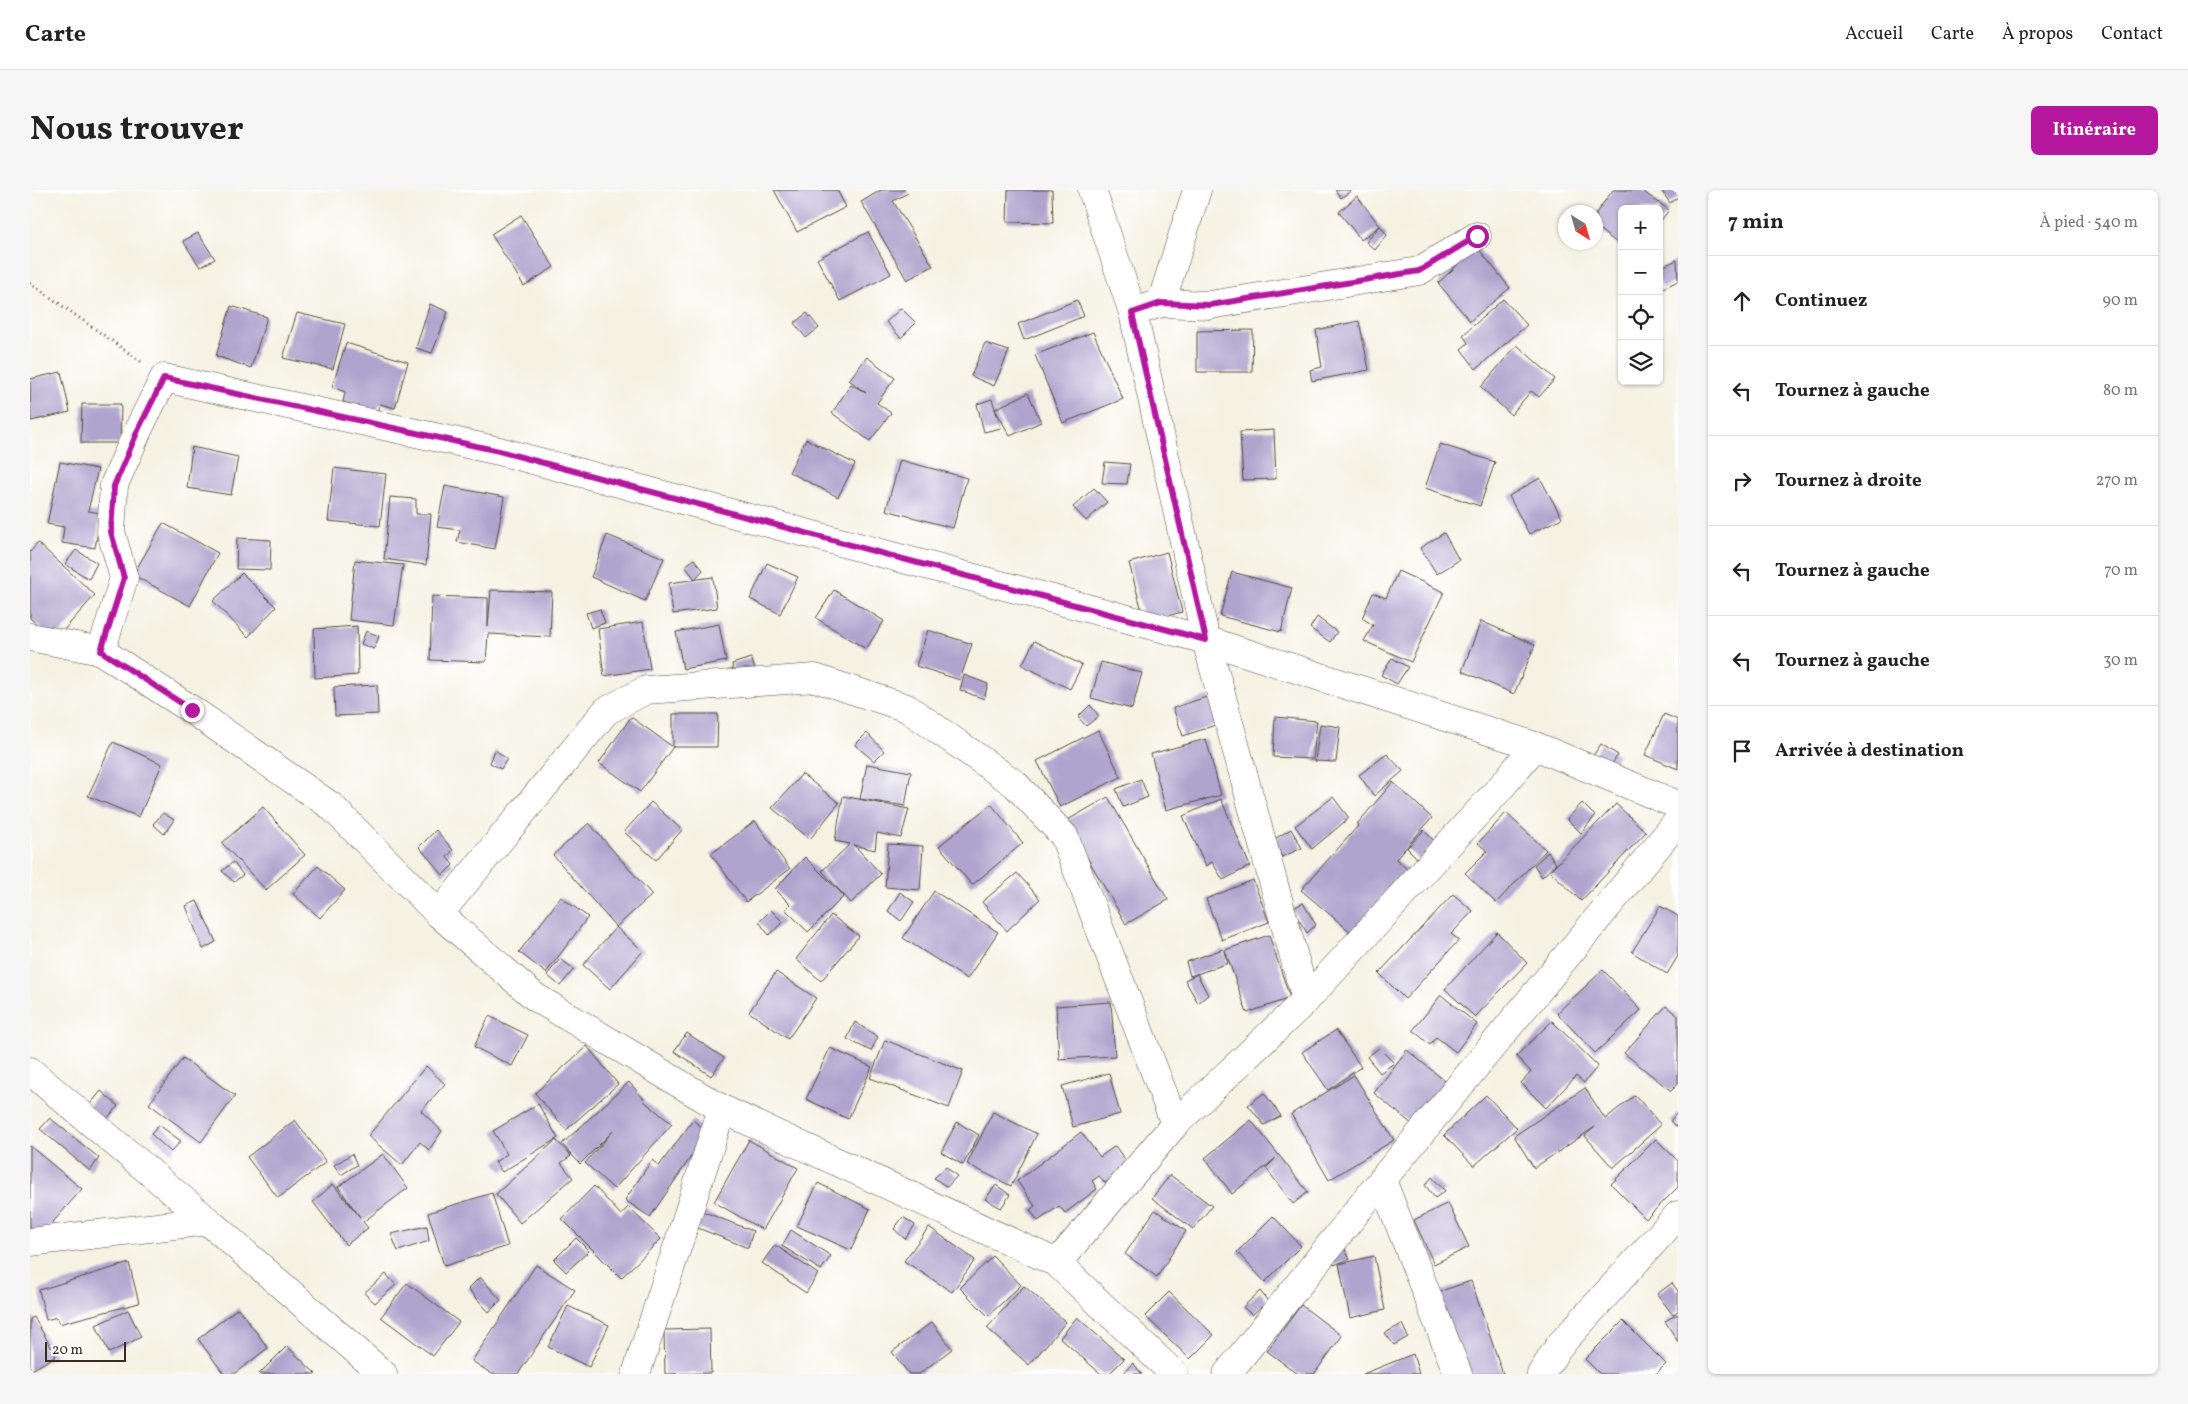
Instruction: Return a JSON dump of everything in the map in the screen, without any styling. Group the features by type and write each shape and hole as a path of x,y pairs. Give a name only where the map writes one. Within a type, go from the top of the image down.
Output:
{"street":[{"path":"1092,190 1132,313 1206,640 1306,1000"},
{"path":"1161,303 1197,190"},
{"path":"1132,313 1161,303 1210,305 1419,271 1477,236"},
{"path":"101,651 124,578 111,532 114,486 139,428 164,378 499,451 1206,640 1535,746 1678,805"},
{"path":"30,638 101,651 192,710 331,806 439,914 535,997 722,1109 1058,1263 1174,1374"},
{"path":"439,914 606,711 646,690 815,678 908,708 1015,784 1064,836 1175,1124"},
{"path":"1058,1263 1175,1124 1306,1000 1502,786 1535,746"},
{"path":"1227,1374 1382,1180 1678,821"},
{"path":"30,1071 208,1221 383,1374"},
{"path":"636,1374 722,1109"},
{"path":"1382,1180 1458,1374"},
{"path":"1541,1374 1558,1346 1678,1215"},
{"path":"30,1242 208,1221"}],"path":[{"path":"30,283 164,378"}],"building":[{"path":"774,190 837,190 846,207 797,232"},
{"path":"881,190 905,190 908,193 893,201 933,266 907,280 861,202"},
{"path":"1008,190 1052,190 1053,223 1007,222"},
{"path":"1335,190 1352,190 1341,198"},
{"path":"1613,190 1641,190 1662,205 1618,205 1618,244 1603,232 1602,205"},
{"path":"1661,190 1678,190 1678,197 1670,203"},
{"path":"1357,196 1380,226 1361,240 1339,212"},
{"path":"1663,206 1669,210 1663,218"},
{"path":"521,215 554,267 524,286 491,234"},
{"path":"1380,226 1387,235 1375,250 1366,242"},
{"path":"868,232 891,274 840,301 817,259"},
{"path":"198,233 215,259 200,267 183,241"},
{"path":"1477,247 1510,288 1470,321 1438,283"},
{"path":"1677,260 1678,281 1663,288 1663,266"},
{"path":"1503,299 1527,325 1476,369 1461,349 1468,343 1463,335"},
{"path":"1077,300 1084,316 1024,340 1018,324"},
{"path":"430,304 448,312 432,353 416,348"},
{"path":"231,306 267,317 251,368 216,356"},
{"path":"901,308 916,323 901,338 886,322"},
{"path":"297,313 345,324 333,369 283,358"},
{"path":"807,313 819,328 806,338 794,323"},
{"path":"1359,321 1369,370 1312,381 1310,370 1322,367 1316,330"},
{"path":"1253,330 1252,372 1197,372 1197,331"},
{"path":"1093,332 1123,399 1063,423 1035,355"},
{"path":"346,343 408,362 395,408 380,404 377,412 343,402 345,392 332,387"},
{"path":"985,343 1009,351 994,386 971,376"},
{"path":"1517,345 1555,379 1539,397 1531,391 1511,415 1481,387"},
{"path":"867,357 895,378 877,403 891,413 870,441 832,413 851,384 866,393 849,380"},
{"path":"61,372 70,412 31,421 30,379"},
{"path":"1028,393 1041,422 1010,436 995,409"},
{"path":"992,399 1001,428 984,432 977,404"},
{"path":"82,404 121,404 120,443 81,443"},
{"path":"1274,430 1276,479 1243,480 1240,432"},
{"path":"806,439 855,464 838,497 789,472"},
{"path":"1440,444 1495,462 1480,506 1425,488"},
{"path":"192,447 238,457 231,495 187,488"},
{"path":"900,460 967,478 953,528 886,510"},
{"path":"60,462 98,469 88,511 101,513 95,548 62,543 64,527 47,524"},
{"path":"1105,462 1130,464 1127,484 1102,483"},
{"path":"334,468 386,474 380,526 328,521"},
{"path":"1540,478 1562,518 1529,534 1509,496"},
{"path":"445,486 504,497 495,549 457,542 460,530 437,527"},
{"path":"1094,488 1107,502 1086,521 1073,507"},
{"path":"390,497 416,499 416,514 431,514 426,565 384,559"},
{"path":"163,523 218,553 190,606 133,575"},
{"path":"1444,533 1459,560 1437,574 1420,548"},
{"path":"607,535 664,558 645,601 591,577"},
{"path":"237,538 271,540 270,570 236,569"},
{"path":"38,543 95,595 54,641 30,618 30,552"},
{"path":"76,550 97,563 89,579 65,564"},
{"path":"1167,552 1182,612 1145,622 1129,563"},
{"path":"694,559 703,570 695,579 685,566"},
{"path":"355,560 403,565 394,625 349,620"},
{"path":"767,563 798,577 780,614 750,599"},
{"path":"1398,571 1444,592 1411,662 1364,641 1373,625 1362,618 1373,593 1386,598"},
{"path":"1232,572 1292,588 1281,632 1220,616"},
{"path":"242,573 276,607 248,637 213,601"},
{"path":"713,577 717,608 673,614 669,583"},
{"path":"491,590 552,592 550,637 488,634 486,662 430,660 432,596 488,598 488,627"},
{"path":"834,590 884,621 866,649 816,618"},
{"path":"600,609 605,623 591,628 586,613"},
{"path":"1317,617 1337,632 1330,642 1310,628"},
{"path":"1481,621 1535,645 1514,694 1462,671"},
{"path":"643,622 650,669 604,676 598,629"},
{"path":"719,624 726,661 683,669 676,632"},
{"path":"357,626 358,675 315,678 314,629"},
{"path":"928,630 972,644 960,680 916,666"},
{"path":"366,631 379,636 374,649 361,644"},
{"path":"1034,641 1082,665 1070,689 1022,665"},
{"path":"751,658 756,672 734,680 732,664"},
{"path":"1392,658 1408,667 1397,684 1381,675"},
{"path":"1101,662 1142,673 1132,709 1091,698"},
{"path":"964,675 988,684 984,699 960,690"},
{"path":"377,685 378,714 335,716 334,687"},
{"path":"1209,696 1218,724 1183,736 1173,708"},
{"path":"1090,705 1099,716 1086,726 1078,717"},
{"path":"673,714 718,714 717,747 673,747"},
{"path":"1664,714 1678,720 1678,769 1645,755"},
{"path":"631,717 673,747 640,792 599,763"},
{"path":"1275,717 1317,721 1313,759 1273,757"},
{"path":"1320,724 1340,727 1336,762 1315,761"},
{"path":"1098,730 1121,777 1060,807 1037,761"},
{"path":"867,733 884,751 874,761 855,745"},
{"path":"1206,739 1221,795 1166,810 1151,754"},
{"path":"113,742 162,764 139,817 88,796"},
{"path":"1601,744 1618,755 1605,774 1588,763"},
{"path":"495,750 507,759 501,769 490,763"},
{"path":"1387,754 1403,771 1374,796 1359,775"},
{"path":"867,764 911,772 905,806 860,799"},
{"path":"802,774 839,803 810,839 772,808"},
{"path":"1141,779 1148,797 1123,807 1116,789"},
{"path":"1393,782 1432,818 1396,859 1409,871 1353,934 1301,890 1358,826 1357,824"},
{"path":"843,796 909,809 901,838 877,833 875,850 854,845 881,874 851,903 822,871 850,844 835,841"},
{"path":"1108,797 1168,900 1126,924 1066,821"},
{"path":"1333,797 1349,818 1312,849 1295,826"},
{"path":"1221,799 1250,866 1223,880 1212,862 1206,866 1183,816"},
{"path":"651,802 682,830 656,860 624,832"},
{"path":"1582,803 1595,816 1581,833 1567,819"},
{"path":"991,804 1023,843 972,885 939,846"},
{"path":"1616,804 1646,832 1581,901 1550,871"},
{"path":"263,807 305,855 266,890 222,843"},
{"path":"163,813 174,820 164,834 153,824"},
{"path":"1506,813 1546,850 1496,903 1465,873 1487,851 1478,843"},
{"path":"755,821 790,869 746,902 711,854"},
{"path":"589,823 652,895 616,927 553,855"},
{"path":"1291,829 1302,848 1282,857 1273,840"},
{"path":"436,830 453,850 447,857 453,865 443,875 419,847"},
{"path":"1424,830 1435,842 1419,860 1407,848"},
{"path":"888,844 923,846 920,890 885,887"},
{"path":"1548,852 1556,864 1542,877 1534,865"},
{"path":"805,857 844,896 808,932 785,909 790,904 775,889"},
{"path":"233,862 243,875 234,882 222,871"},
{"path":"318,866 345,890 320,918 293,894"},
{"path":"1017,873 1040,899 1007,931 982,902"},
{"path":"1253,880 1269,922 1222,940 1206,899"},
{"path":"934,891 998,932 967,979 903,938"},
{"path":"900,892 914,902 901,921 888,911"},
{"path":"1453,894 1473,911 1451,934 1459,940 1405,999 1379,973"},
{"path":"561,897 588,917 546,973 519,952"},
{"path":"197,901 216,942 203,949 186,906"},
{"path":"1303,903 1316,925 1307,933 1292,909"},
{"path":"1660,906 1678,916 1678,956 1667,974 1632,952"},
{"path":"771,910 783,922 769,935 759,922"},
{"path":"831,915 859,936 821,981 796,959"},
{"path":"616,927 643,951 610,989 583,965"},
{"path":"1497,932 1527,963 1475,1017 1445,989"},
{"path":"1269,935 1290,998 1247,1013 1225,950"},
{"path":"1223,949 1228,963 1190,976 1186,962"},
{"path":"560,959 574,969 560,986 547,975"},
{"path":"1603,970 1641,1010 1595,1053 1557,1013"},
{"path":"776,972 816,998 788,1039 749,1012"},
{"path":"1197,974 1208,995 1198,1003 1185,980"},
{"path":"1441,995 1477,1024 1456,1052 1436,1037 1430,1045 1413,1030"},
{"path":"1111,1002 1115,1056 1059,1059 1056,1006"},
{"path":"1666,1006 1678,1016 1678,1084 1671,1091 1624,1053"},
{"path":"489,1016 528,1035 512,1066 474,1047"},
{"path":"1552,1021 1598,1066 1584,1083 1576,1076 1546,1108 1521,1083 1531,1072 1516,1056"},
{"path":"855,1022 878,1037 871,1051 847,1039"},
{"path":"1336,1030 1361,1067 1328,1090 1302,1052"},
{"path":"687,1033 724,1058 711,1076 674,1051"},
{"path":"885,1040 963,1071 949,1108 870,1078"},
{"path":"587,1046 618,1084 566,1130 535,1093"},
{"path":"830,1048 872,1067 848,1119 806,1099"},
{"path":"1379,1048 1394,1063 1380,1073 1367,1057"},
{"path":"1407,1050 1445,1081 1412,1124 1374,1093"},
{"path":"183,1058 235,1096 201,1142 149,1104"},
{"path":"426,1066 445,1084 421,1111 442,1131 429,1150 420,1142 402,1165 368,1136"},
{"path":"1109,1073 1120,1114 1073,1127 1062,1086"},
{"path":"1354,1075 1394,1140 1329,1180 1291,1114"},
{"path":"629,1082 644,1101 672,1124 614,1189 585,1163 613,1131 580,1164 562,1144"},
{"path":"1585,1088 1605,1119 1635,1095 1661,1125 1613,1168 1585,1136 1595,1127 1534,1168 1514,1136"},
{"path":"101,1091 118,1106 104,1122 87,1108"},
{"path":"1264,1093 1281,1116 1264,1125 1248,1105"},
{"path":"1486,1095 1517,1128 1474,1166 1444,1135"},
{"path":"538,1104 558,1138 502,1172 495,1162 507,1154 493,1131"},
{"path":"993,1112 1037,1134 1011,1186 967,1164"},
{"path":"1678,1112 1678,1128 1670,1121"},
{"path":"50,1118 99,1158 90,1171 40,1129"},
{"path":"295,1120 326,1162 278,1198 247,1157"},
{"path":"693,1120 708,1132 650,1217 625,1200 652,1160 659,1166"},
{"path":"1251,1120 1308,1192 1293,1204 1266,1168 1276,1158 1232,1194 1205,1158"},
{"path":"957,1122 979,1135 963,1165 941,1152"},
{"path":"159,1125 181,1141 171,1152 151,1134"},
{"path":"1081,1132 1100,1157 1115,1146 1129,1165 1105,1183 1099,1176 1092,1181 1097,1189 1065,1213 1059,1206 1038,1221 1030,1210 1035,1206 1017,1181"},
{"path":"1656,1139 1678,1161 1678,1187 1646,1219 1611,1184"},
{"path":"556,1140 571,1156 561,1163 573,1178 520,1223 496,1194"},
{"path":"749,1140 798,1168 763,1230 714,1202"},
{"path":"30,1146 82,1189 39,1238 30,1231"},
{"path":"352,1154 357,1165 341,1175 334,1165"},
{"path":"383,1154 408,1188 363,1222 368,1228 346,1245 313,1202 333,1184 360,1217 338,1187"},
{"path":"946,1167 957,1176 947,1187 934,1178"},
{"path":"1170,1175 1212,1206 1193,1229 1152,1198"},
{"path":"1432,1177 1445,1191 1435,1198 1425,1185"},
{"path":"818,1183 870,1209 851,1250 797,1226"},
{"path":"996,1185 1010,1195 1001,1208 985,1199"},
{"path":"594,1186 621,1215 628,1207 661,1239 621,1278 562,1219"},
{"path":"492,1193 508,1246 444,1266 428,1213"},
{"path":"1448,1203 1469,1247 1434,1264 1414,1220"},
{"path":"694,1208 753,1231 748,1248 688,1224"},
{"path":"1155,1210 1186,1231 1157,1277 1125,1254"},
{"path":"1273,1216 1301,1246 1265,1282 1237,1252"},
{"path":"903,1217 915,1225 905,1239 894,1229"},
{"path":"427,1226 429,1241 398,1251 391,1234"},
{"path":"929,1227 975,1260 952,1292 904,1261"},
{"path":"791,1230 831,1256 821,1270 782,1246"},
{"path":"576,1238 589,1251 566,1272 554,1260"},
{"path":"775,1245 818,1274 806,1293 762,1263"},
{"path":"1343,1246 1350,1259 1334,1265 1329,1255"},
{"path":"993,1256 1021,1285 988,1316 960,1288"},
{"path":"1374,1256 1385,1310 1350,1318 1339,1264"},
{"path":"129,1263 139,1303 59,1324 57,1317 46,1320 39,1290"},
{"path":"536,1265 575,1290 518,1374 492,1374 472,1361"},
{"path":"386,1274 396,1285 375,1303 364,1293"},
{"path":"480,1277 501,1300 489,1312 468,1289"},
{"path":"1471,1281 1503,1374 1463,1374 1435,1293"},
{"path":"407,1283 459,1322 433,1356 381,1317"},
{"path":"1672,1283 1678,1291 1678,1311 1673,1315 1657,1294"},
{"path":"1024,1286 1066,1322 1029,1365 987,1328"},
{"path":"1260,1291 1268,1301 1252,1315 1243,1307"},
{"path":"1169,1292 1214,1335 1190,1359 1145,1316"},
{"path":"1301,1305 1342,1336 1314,1374 1298,1374 1267,1351"},
{"path":"568,1306 609,1325 589,1367 548,1347"},
{"path":"238,1308 268,1348 234,1374 224,1374 198,1339"},
{"path":"128,1310 141,1337 109,1353 96,1325"},
{"path":"1678,1314 1678,1342 1665,1321"},
{"path":"34,1317 56,1356 30,1371 30,1319"},
{"path":"1077,1317 1124,1359 1109,1374 1101,1374 1060,1338"},
{"path":"1623,1321 1666,1364 1656,1374 1600,1374 1585,1359"},
{"path":"932,1322 952,1349 919,1374 909,1374 892,1352"},
{"path":"1402,1324 1408,1337 1394,1345 1385,1333"},
{"path":"710,1329 711,1373 665,1374 664,1330"},
{"path":"287,1346 316,1374 259,1374"},
{"path":"1413,1354 1419,1374 1363,1374"},
{"path":"1133,1363 1142,1374 1123,1374"}],"route":[{"path":"192,710 101,651 124,578 111,532 114,486 139,428 164,378 499,451 1206,640 1132,313 1161,303 1210,305 1419,271 1477,236"}]}
